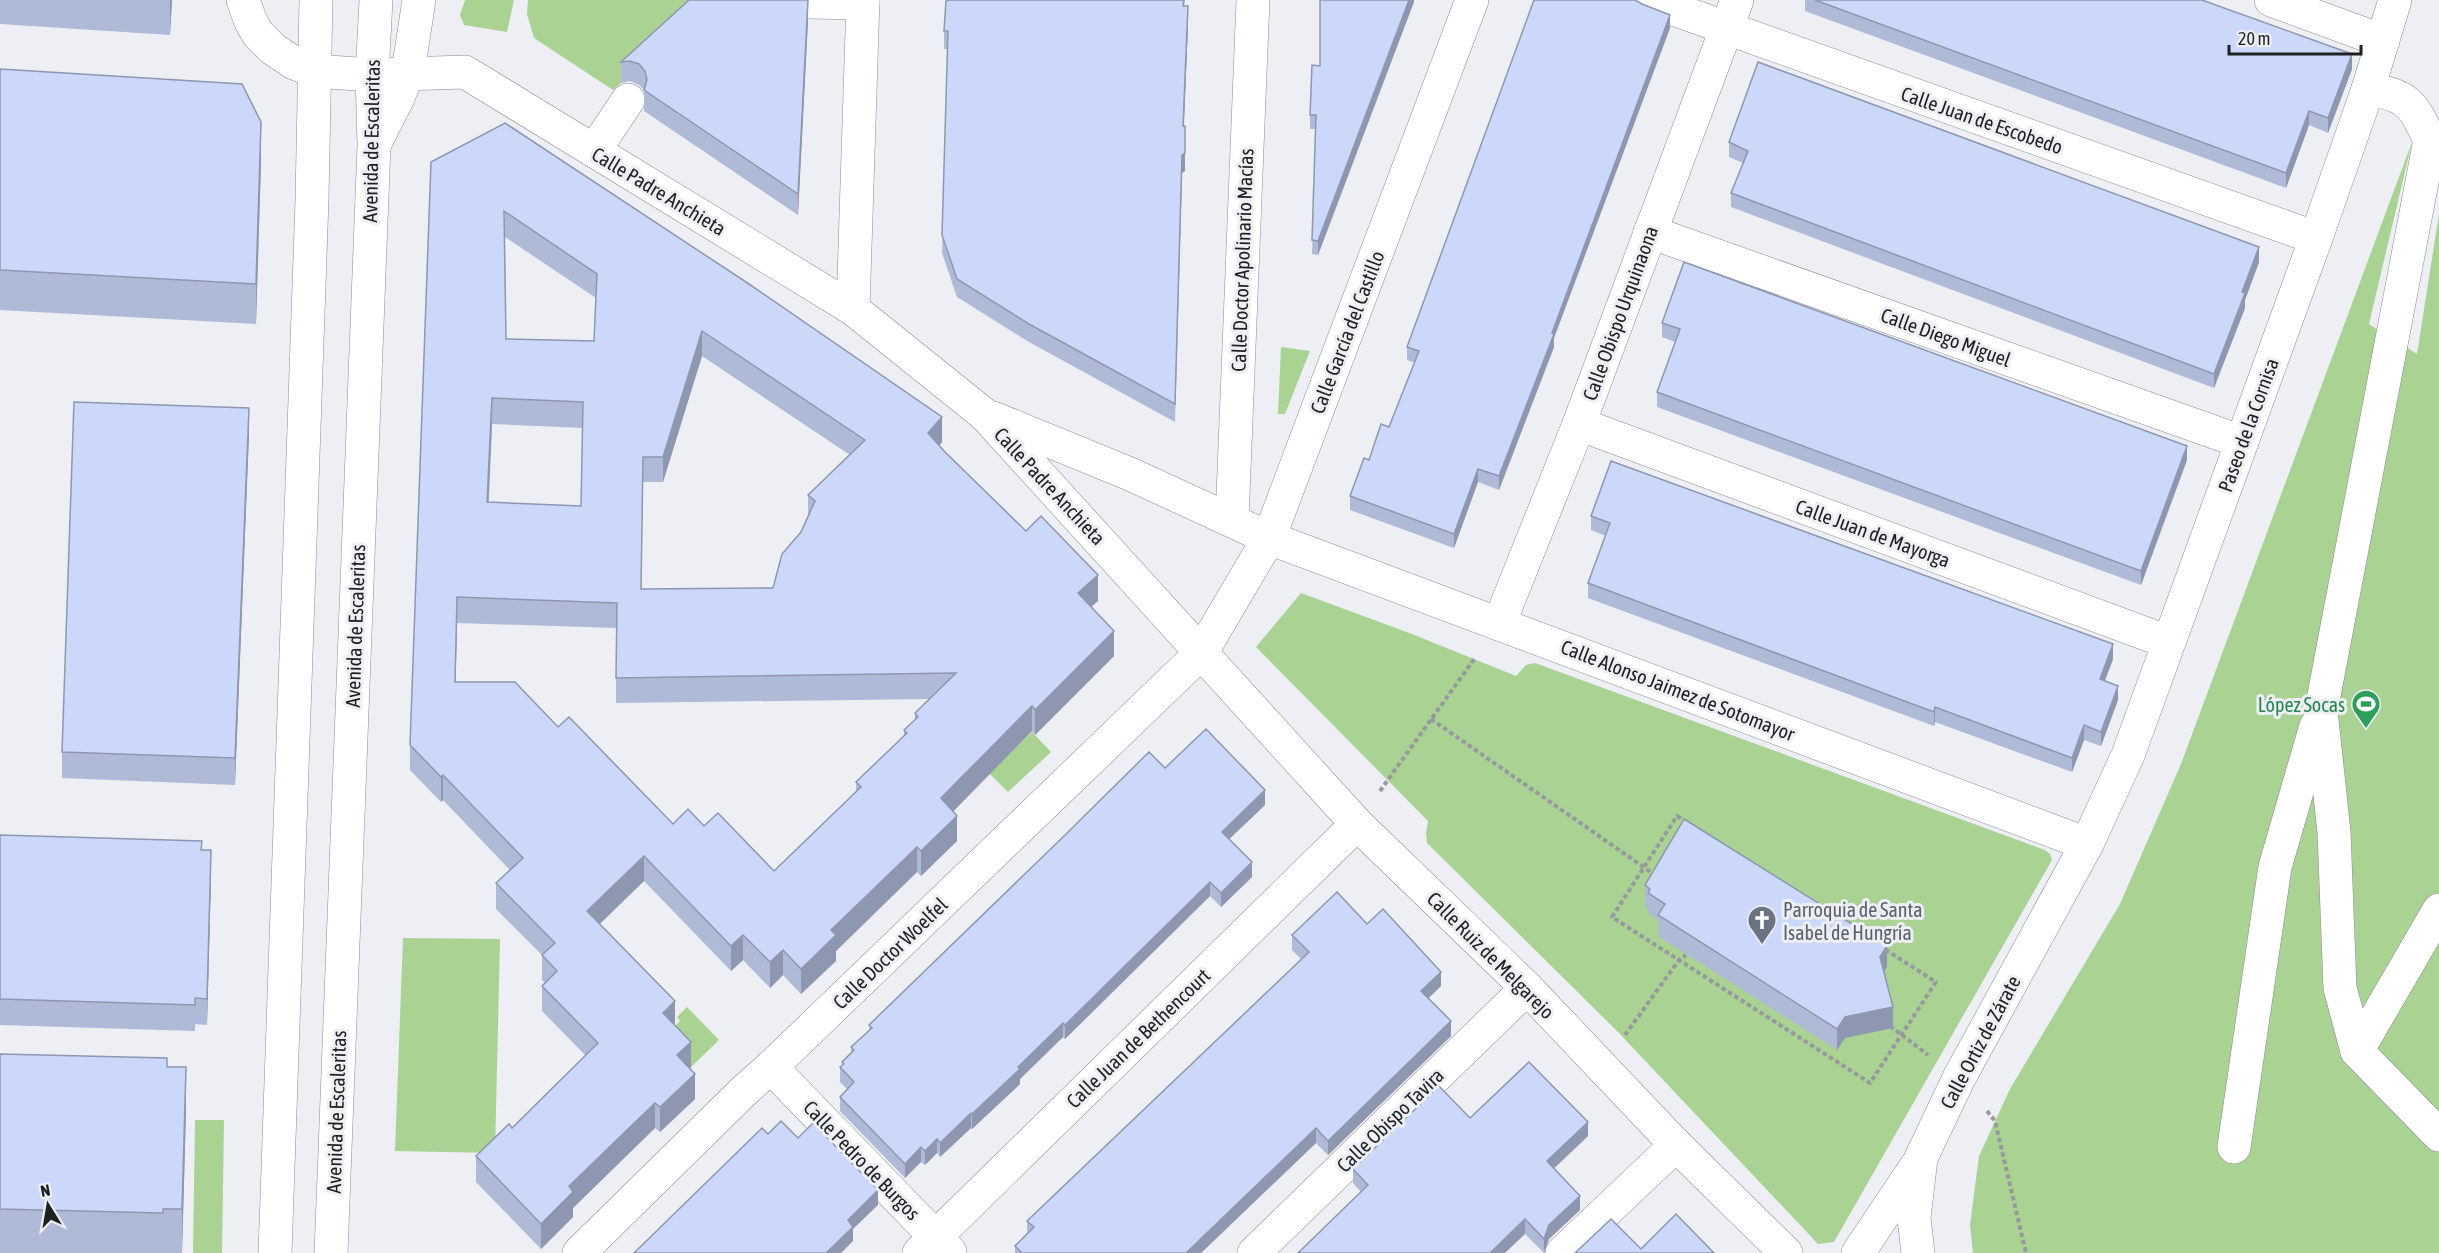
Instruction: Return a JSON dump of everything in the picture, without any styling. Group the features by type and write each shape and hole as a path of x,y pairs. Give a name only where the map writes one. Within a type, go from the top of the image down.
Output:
{"street":[{"path":"243,0 251,22 273,49 294,63 314,71"},
{"path":"275,1253 312,200 316,0"},
{"name":"Avenida de Escaleritas","path":"331,1253 374,145 372,75 376,0"},
{"path":"374,145 403,85 419,0"},
{"name":"Calle Doctor Apolinario Macías","path":"1232,520 1253,0"},
{"name":"Calle García del Castillo","path":"1201,653 1269,538 1472,0"},
{"name":"Calle Juan de Escobedo","path":"1648,0 1731,15 2316,238"},
{"path":"2271,0 2384,41"},
{"name":"Paseo de la Cornisa","path":"2087,844 2128,755 2316,238 2384,41 2395,0"},
{"path":"809,2 863,1 853,309"},
{"name":"Calle Obispo Urquinaona","path":"1499,624 1579,424 1731,15"},
{"name":"Calle Padre Anchieta","path":"314,71 372,75 403,85 465,72 853,309 985,415 1201,653"},
{"path":"2234,1147 2275,867 2321,711 2430,140 2416,111 2395,94 2368,88"},
{"path":"594,151 628,100"},
{"name":"Calle Diego Miguel","path":"1650,232 2242,442"},
{"name":"Calle Padre Anchieta","path":"985,415 1130,474 1269,538"},
{"name":"Calle Juan de Mayorga","path":"1579,424 2168,642"},
{"name":"Calle Alonso Jaimez de Sotomayor","path":"1269,538 1440,604 2087,844"},
{"name":"Calle Ruiz de Melgarejo","path":"1201,653 1357,824 1527,988 1676,1145 1786,1253"},
{"name":"Calle Doctor Woelfel","path":"579,1253 745,1090 1201,653"},
{"path":"2321,711 2334,832 2340,988 2357,1051 2439,1135"},
{"name":"Calle Juan de Bethencourt","path":"935,1247 1357,824"},
{"name":"Calle Ortiz de Zárate","path":"1918,1253 1914,1218 1921,1158 1959,1078 2087,844"},
{"path":"2357,1051 2439,910"},
{"name":"Calle Obispo Tavira","path":"1254,1253 1527,988"},
{"name":"Calle Pedro de Burgos","path":"771,1067 935,1247"},
{"path":"1562,1253 1676,1145"},
{"path":"1858,1253 1921,1158"}],"path":[{"path":"1357,824 1499,624"},
{"path":"1431,719 1657,876"},
{"path":"1677,816 1936,982 1870,1083 1612,917 1644,867 1677,816"},
{"path":"1623,1038 1679,960 1686,955"}],"green space":[{"path":"465,0 514,0 507,32 464,25 460,15"},
{"path":"528,0 746,0 691,19 613,90 534,38 527,14"},
{"name":"López Socas","path":"2412,142 2369,324 2417,354 2439,214 2439,1253 1973,1253 1970,1225 1979,1156 2010,1089 2120,904 2181,764"},
{"path":"1281,347 1310,351 1285,414 1278,414"},
{"path":"1301,593 1516,676 1526,665 1535,663 2045,850 2050,854 2052,860 1834,1242 1818,1244 1618,1032 1427,843 1428,821 1256,647"},
{"path":"1032,732 1051,752 1008,792 989,773"},
{"path":"403,938 500,939 495,1153 395,1151"},
{"path":"687,1007 719,1040 691,1067 663,1038 680,1021 677,1017"},
{"path":"195,1120 224,1120 222,1253 193,1253"}],"building":[{"path":"689,0 808,0 798,194 644,90 647,80 645,71 639,64 630,61 621,62"},
{"path":"1184,0 1183,6 1188,6 1183,126 1185,126 1185,153 1182,155 1175,404 1029,324 957,279 942,235 948,31 944,31 946,1"},
{"path":"1320,0 1409,0 1318,241 1312,240 1316,115 1310,115 1312,65 1320,66"},
{"path":"1534,0 1635,0 1670,15 1552,333 1554,334 1499,476 1478,469 1454,534 1350,496 1364,458 1369,460 1381,424 1389,427 1419,351 1407,347"},
{"path":"1815,0 2202,0 2352,54 2328,118 2309,111 2286,173"},
{"path":"1758,62 2259,247 2242,292 2245,293 2214,374 1731,193 1748,151 1729,142"},
{"path":"0,69 242,84 261,122 256,284 0,270"},
{"path":"505,123 749,284 942,417 928,433 945,452 1026,531 1041,516 1098,575 1078,593 1114,631 1035,710 1032,706 941,798 957,816 921,851 917,847 831,930 836,935 801,969 783,950 770,962 743,935 731,946 644,856 587,911 675,1001 663,1013 691,1042 677,1055 695,1074 660,1107 655,1103 569,1186 573,1192 541,1224 476,1156 509,1124 512,1128 598,1043 542,986 557,971 542,955 555,943 496,883 523,858 443,775 441,777 410,745 431,162","holes":["504,211 597,274 594,341 506,339","702,331 865,440 808,495 815,501 801,532 782,554 773,588 641,589 643,457 663,457","492,398 583,402 581,506 487,502","457,597 617,603 616,678 956,673 915,713 918,717 904,730 907,733 856,782 861,787 774,871 718,813 704,826 688,809 673,824 569,717 558,727 515,682 455,682"]},
{"path":"1684,262 2187,446 2141,571 1657,392 1680,329 1662,323"},
{"path":"74,402 249,408 235,758 62,752"},
{"path":"1611,461 2113,644 2100,679 2118,686 2101,732 2084,725 2072,758 1935,707 1934,712 1588,583 1610,523 1591,516"},
{"path":"1206,729 1265,790 1222,832 1252,862 1221,893 1210,882 972,1114 940,1143 937,1139 925,1151 921,1147 905,1164 840,1097 854,1082 840,1067 854,1050 851,1047 872,1028 869,1025 1149,752 1165,768"},
{"name":"Parroquia de Santa Isabel de Hungría","path":"1684,819 1887,946 1880,957 1893,1007 1845,1017 1837,1029 1658,915 1665,904 1648,893 1650,889 1645,885"},
{"path":"0,835 202,841 201,850 211,850 207,999 195,998 195,1005 0,999"},
{"path":"1337,892 1367,924 1383,909 1441,972 1421,991 1451,1021 1328,1141 1316,1128 1186,1253 1022,1253 1015,1246 1034,1227 1027,1221 1309,952 1292,935"},
{"path":"0,1054 167,1058 167,1067 186,1067 182,1209 163,1209 163,1213 0,1209"},
{"path":"1529,1062 1588,1122 1547,1161 1580,1196 1549,1225 1544,1239 1525,1219 1490,1253 1298,1253 1368,1185 1353,1169 1439,1086 1470,1118"},
{"path":"781,1121 798,1138 813,1123 878,1190 848,1220 853,1227 826,1253 634,1253 762,1128 768,1134"},
{"path":"1676,1214 1714,1253 1575,1253 1611,1219 1641,1249"}],"place":[{"name":"López Socas","path":"2366,730"},
{"name":"Parroquia de Santa Isabel de Hungría","path":"1762,946"}]}
